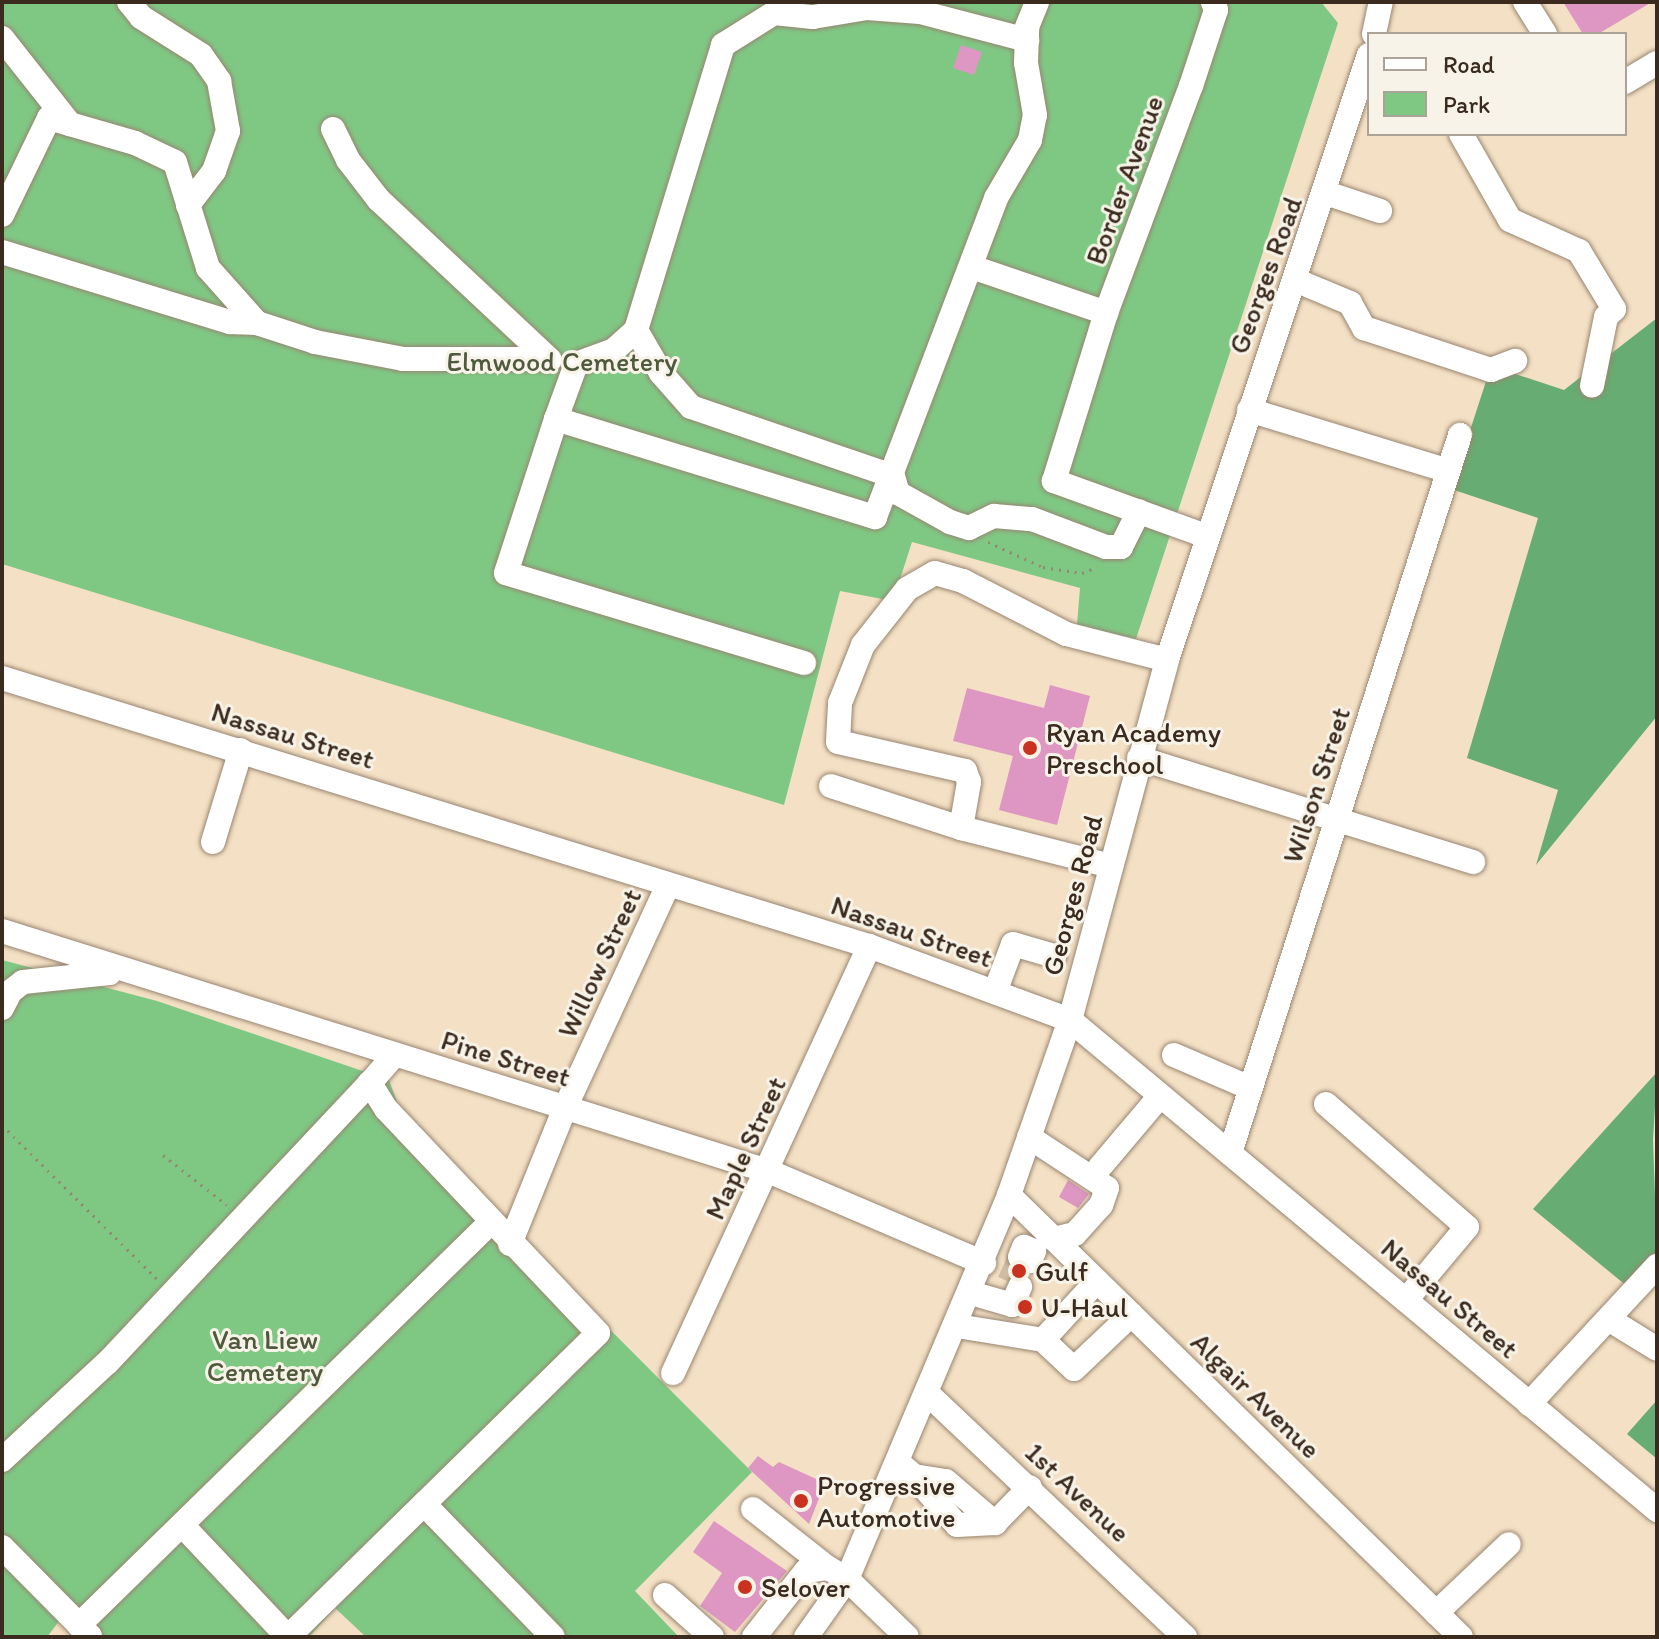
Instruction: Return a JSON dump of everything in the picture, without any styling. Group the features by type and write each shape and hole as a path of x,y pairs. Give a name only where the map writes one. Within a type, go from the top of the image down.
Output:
{"street":[{"path":"129,2 141,17 201,55 219,81 228,131 214,171 188,205"},
{"path":"556,419 875,517 996,198 1030,140 1035,115 1028,91 1027,40 1037,2"},
{"name":"Border Avenue","path":"1139,511 1054,481 1106,313 1191,86 1216,10 1213,2"},
{"path":"1374,32 1381,2"},
{"path":"1525,2 1544,32"},
{"path":"2,252 230,322 257,323 315,342 403,359 543,359 576,364 614,350 636,330 723,45 774,13 813,17 867,8 920,12 1027,40"},
{"path":"2,38 70,124"},
{"path":"1627,57 1657,62"},
{"name":"Georges Road","path":"806,1637 837,1574 906,1469 928,1394 984,1263 1009,1195 1070,1020 1139,758 1206,536 1326,193 1367,61"},
{"path":"1627,81 1657,62"},
{"path":"2,215 49,118 135,143 175,162 208,268 257,323"},
{"path":"333,129 348,160 379,200 543,359"},
{"path":"1462,136 1510,220 1579,251 1614,309 1606,317 1592,386"},
{"path":"1326,193 1380,211"},
{"path":"972,267 1106,313"},
{"path":"1295,280 1350,303 1364,328 1491,370 1515,361"},
{"path":"636,330 661,373 691,407 893,476"},
{"path":"576,364 506,573 804,663"},
{"path":"1249,410 1448,471"},
{"name":"Wilson Street","path":"1230,1153 1460,435"},
{"path":"893,476 898,493 923,511 969,528 994,516 1032,519 1106,547 1121,547 1139,511 1206,536"},
{"path":"961,828 969,782 965,771 838,742 840,703 863,645 907,589 935,573 963,581 1066,634 1167,660"},
{"name":"Nassau Street","path":"2,678 869,946 1070,1020 1657,1510"},
{"path":"213,842 241,750"},
{"path":"1139,758 1473,862"},
{"path":"831,786 961,828 1111,866"},
{"name":"Willow Street","path":"510,1244 565,1108 668,885"},
{"name":"Pine Street","path":"2,931 124,973 768,1171 984,1263"},
{"path":"995,992 1013,944 1054,956"},
{"name":"Maple Street","path":"673,1373 869,946"},
{"path":"2,1008 23,982 124,973"},
{"path":"2,1460 64,1405 394,1055"},
{"path":"1174,1055 1250,1088"},
{"path":"182,1525 289,1636 598,1333 490,1223 386,1109 370,1083"},
{"path":"1100,1167 1160,1096"},
{"path":"1326,1104 1467,1227 1406,1300"},
{"path":"1026,1256 1047,1232 1075,1234 1101,1205 1107,1188 1029,1137"},
{"name":"Algair Avenue","path":"1009,1195 1461,1637"},
{"path":"2,1547 85,1631 182,1525 490,1223"},
{"path":"1529,1404 1657,1266"},
{"path":"1043,1340 1097,1281"},
{"path":"971,1293 1009,1290"},
{"path":"957,1326 1043,1340 1074,1369 1131,1315"},
{"path":"1610,1320 1657,1349"},
{"name":"1st Avenue","path":"928,1394 1030,1487 1185,1637"},
{"path":"906,1469 946,1481 995,1523 1030,1487"},
{"path":"424,1504 553,1637"},
{"path":"753,1509 837,1574 907,1637"},
{"path":"1436,1613 1509,1544"},
{"path":"754,1637 806,1571 837,1574"},
{"path":"665,1595 712,1637"}],"path":[{"path":"969,528 999,551 1082,573 1108,563 1121,547"},
{"path":"2,1125 171,1292"},
{"path":"163,1155 243,1217"}],"green space":[{"name":"Elmwood Cemetery","path":"2,2 1321,2 1338,23 1136,639 1077,625 1080,588 912,542 893,601 840,591 784,805 2,564"},
{"path":"1657,318 1657,716 1536,865 1558,790 1467,758 1538,518 1451,489 1491,366 1564,390"},
{"name":"Van Liew Cemetery","path":"2,960 157,1001 389,1080 405,1124 752,1472 635,1591 679,1637 366,1637 335,1608 309,1637 78,1637 60,1620 47,1637 2,1637"},
{"path":"1657,1072 1653,1140 1657,1251 1628,1287 1533,1209"},
{"path":"1657,1400 1657,1459 1627,1434"}],"building":[{"path":"1563,2 1652,2 1601,32 1582,32"},
{"path":"961,45 982,52 974,75 953,68"},
{"name":"Ryan Academy Preschool","path":"1050,685 1090,696 1057,825 999,810 1013,756 953,741 967,688 1044,708"},
{"path":"1068,1180 1089,1194 1078,1208 1059,1197"},
{"name":"Progressive Automotive","path":"758,1456 773,1467 779,1462 825,1483 809,1524 748,1468"},
{"name":"Selover","path":"714,1521 787,1571 735,1632 700,1606 722,1573 693,1552"}],"tunnel":[{"path":"1009,1282 1020,1257"}],"place":[{"name":"Ryan Academy Preschool","path":"1030,748"},
{"name":"Gulf","path":"1019,1271"},
{"name":"U-Haul","path":"1025,1307"},
{"name":"Progressive Automotive","path":"801,1501"},
{"name":"Selover","path":"745,1587"}]}
